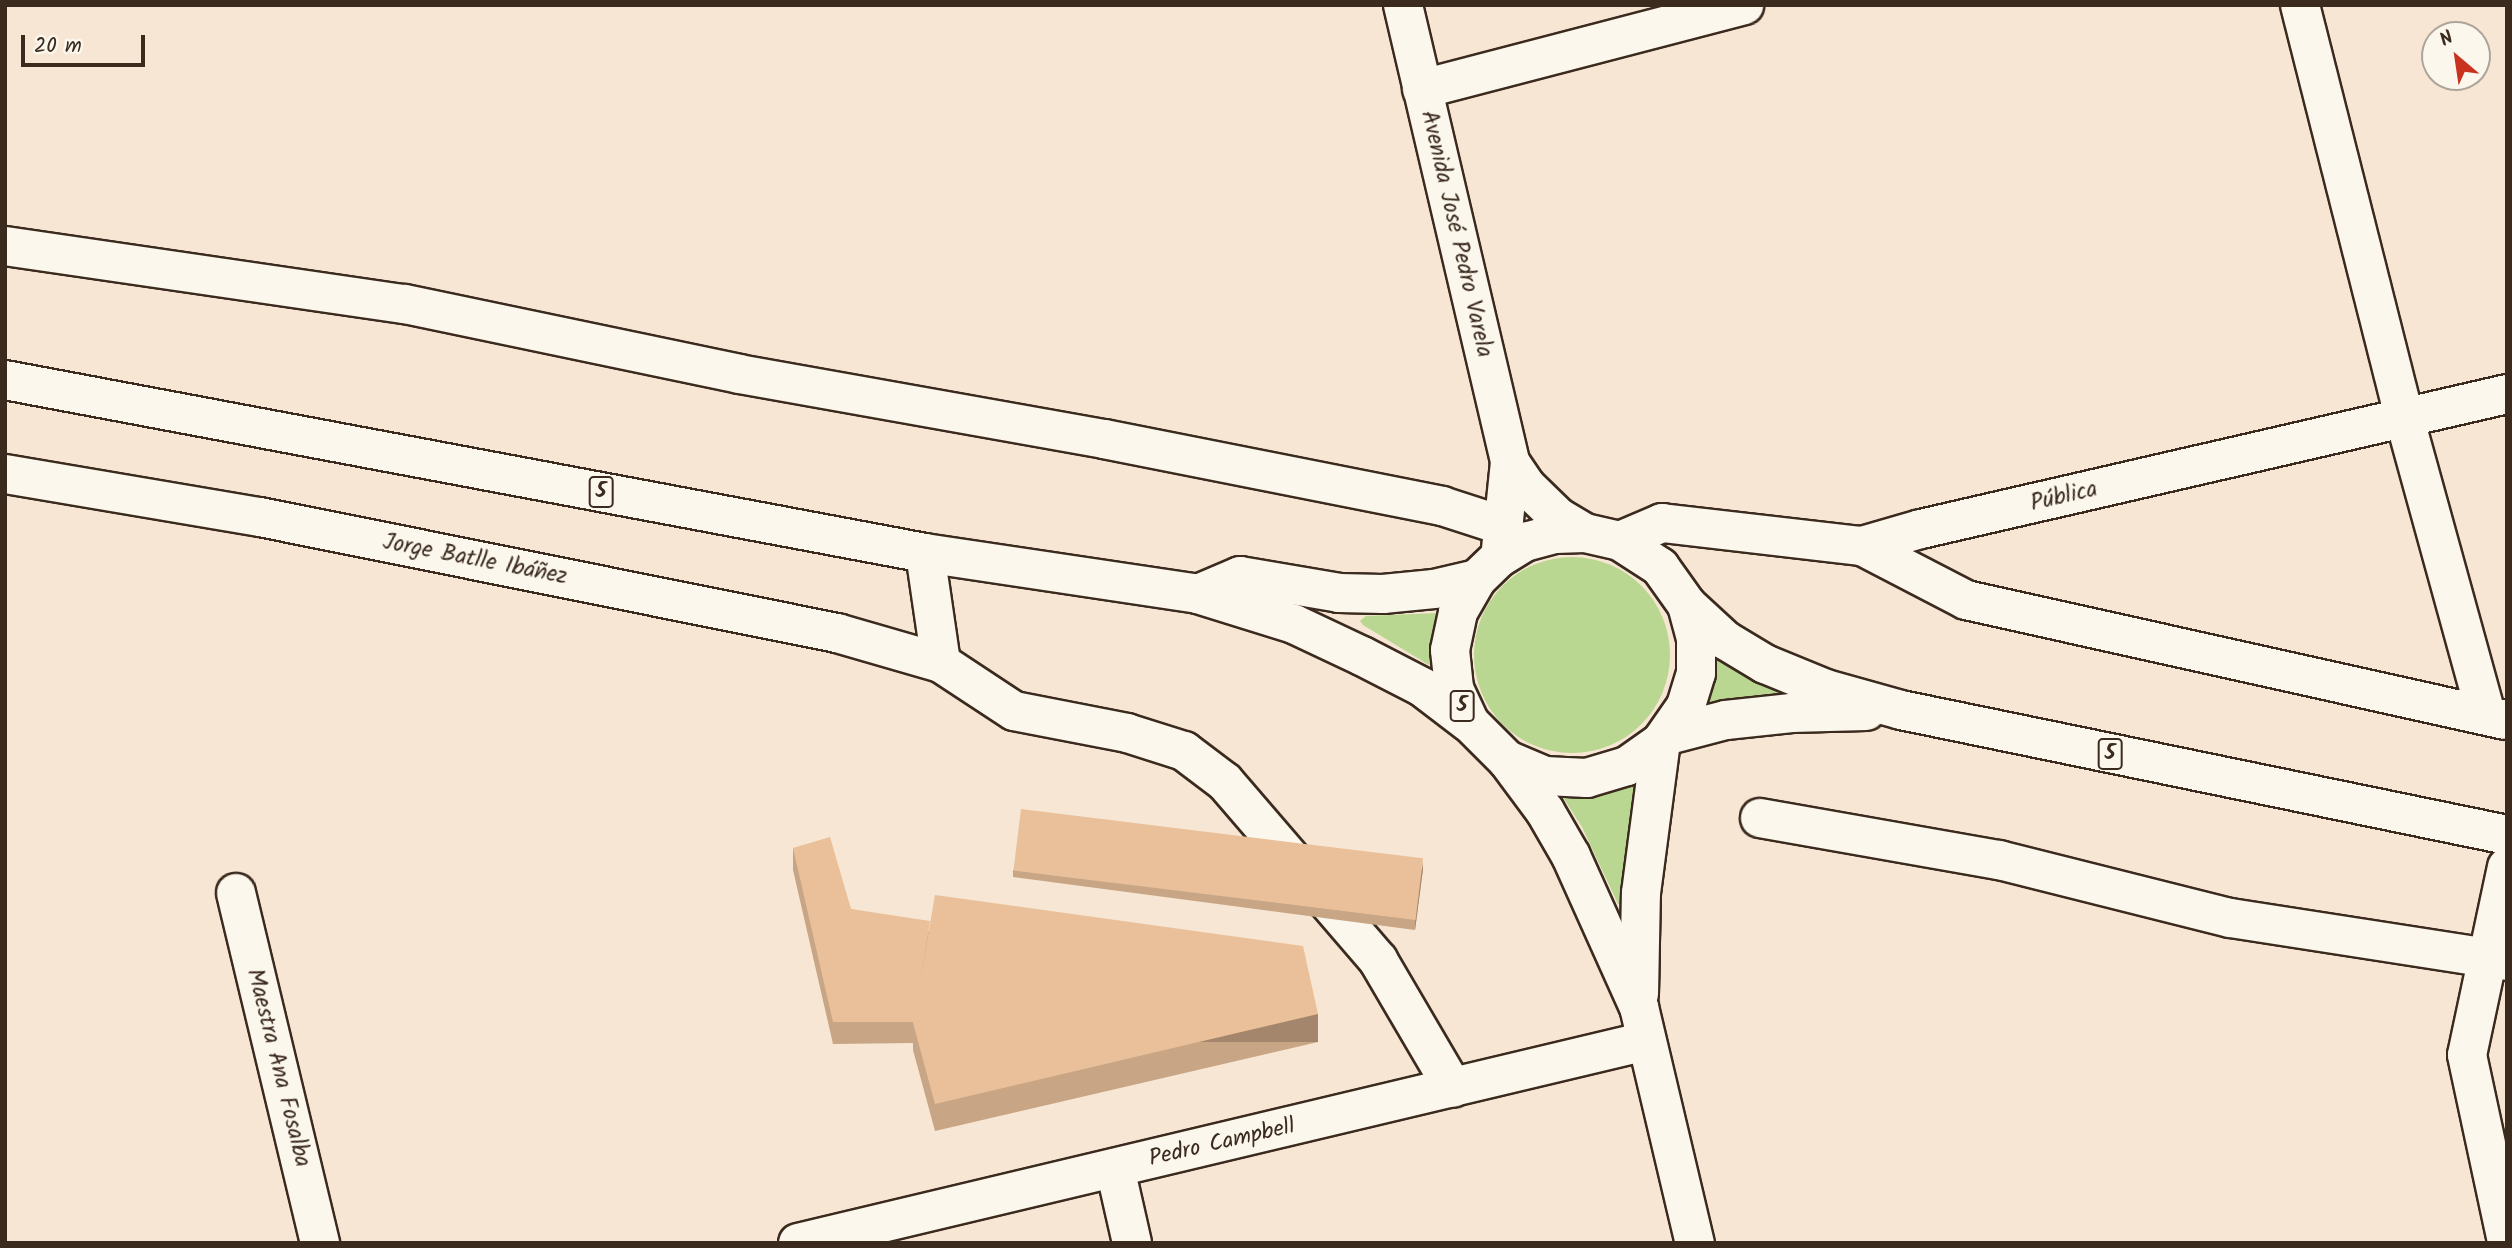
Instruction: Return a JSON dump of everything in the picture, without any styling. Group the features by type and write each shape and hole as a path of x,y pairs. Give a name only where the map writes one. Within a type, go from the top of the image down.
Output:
{"main road":[{"name":"Avenida José Pedro Varela","path":"1404,5 1510,461"},
{"path":"1422,89 1744,5"},
{"path":"1861,547 1966,600 2496,718 2405,420 2300,5"},
{"path":"5,246 405,304 739,374 1104,439 1429,503 1494,554"},
{"name":"5","path":"5,380 925,553 1198,594 1294,625 1422,687 1470,723 1507,760 1545,776 1587,779 1627,766 1664,739 1726,720 1792,713 1901,710"},
{"name":"Pública","path":"1602,537 1662,523 1861,547 1921,529 2405,420 2507,394"},
{"path":"1510,461 1527,487 1558,517 1602,537"},
{"path":"1494,554 1510,461"},
{"name":"Jorge Batlle Ibáñez","path":"5,474 260,517 824,630 941,663 1014,711 1127,733 1184,751 1224,782 1378,960 1453,1088"},
{"path":"1198,594 1240,576 1339,593 1383,594 1434,589 1494,554 1525,542 1555,534 1602,537"},
{"name":"5","path":"1602,537 1660,567 1687,605 1725,640 1765,664 1826,689 1901,710 2507,835"},
{"path":"925,553 941,663"},
{"name":"5","path":"1470,723 1454,688 1450,650 1458,612 1494,554"},
{"name":"5","path":"1664,739 1686,706 1696,673 1696,638 1687,605"},
{"path":"1642,1024 1641,893 1664,739"},
{"path":"1507,760 1545,811 1571,856 1642,1024 1695,1243"},
{"path":"1760,818 1999,860 2230,918 2496,959"},
{"path":"2507,867 2496,959 2468,1055 2507,1241"},
{"name":"Maestra Ana Fosalba","path":"236,893 320,1243"},
{"name":"Pedro Campbell","path":"798,1243 1453,1088 1642,1024"},
{"path":"1115,1168 1132,1243"}],"green space":[{"path":"1572,557 1610,564 1642,585 1663,617 1670,655 1663,693 1642,725 1610,746 1572,753 1534,746 1502,725 1481,693 1474,655 1481,617 1502,585 1534,564"},
{"path":"1438,613 1441,616 1435,660 1429,665 1360,621 1366,616"},
{"path":"1715,655 1735,669 1777,689 1779,696 1705,708"},
{"path":"1640,780 1625,905 1618,904 1582,827 1564,799 1565,795"}],"building":[{"path":"1021,809 1423,858 1415,920 1013,871"},
{"path":"830,837 851,909 930,921 914,1022 833,1022 793,848"},
{"path":"935,895 1303,946 1318,1014 935,1104 913,1023"}]}
